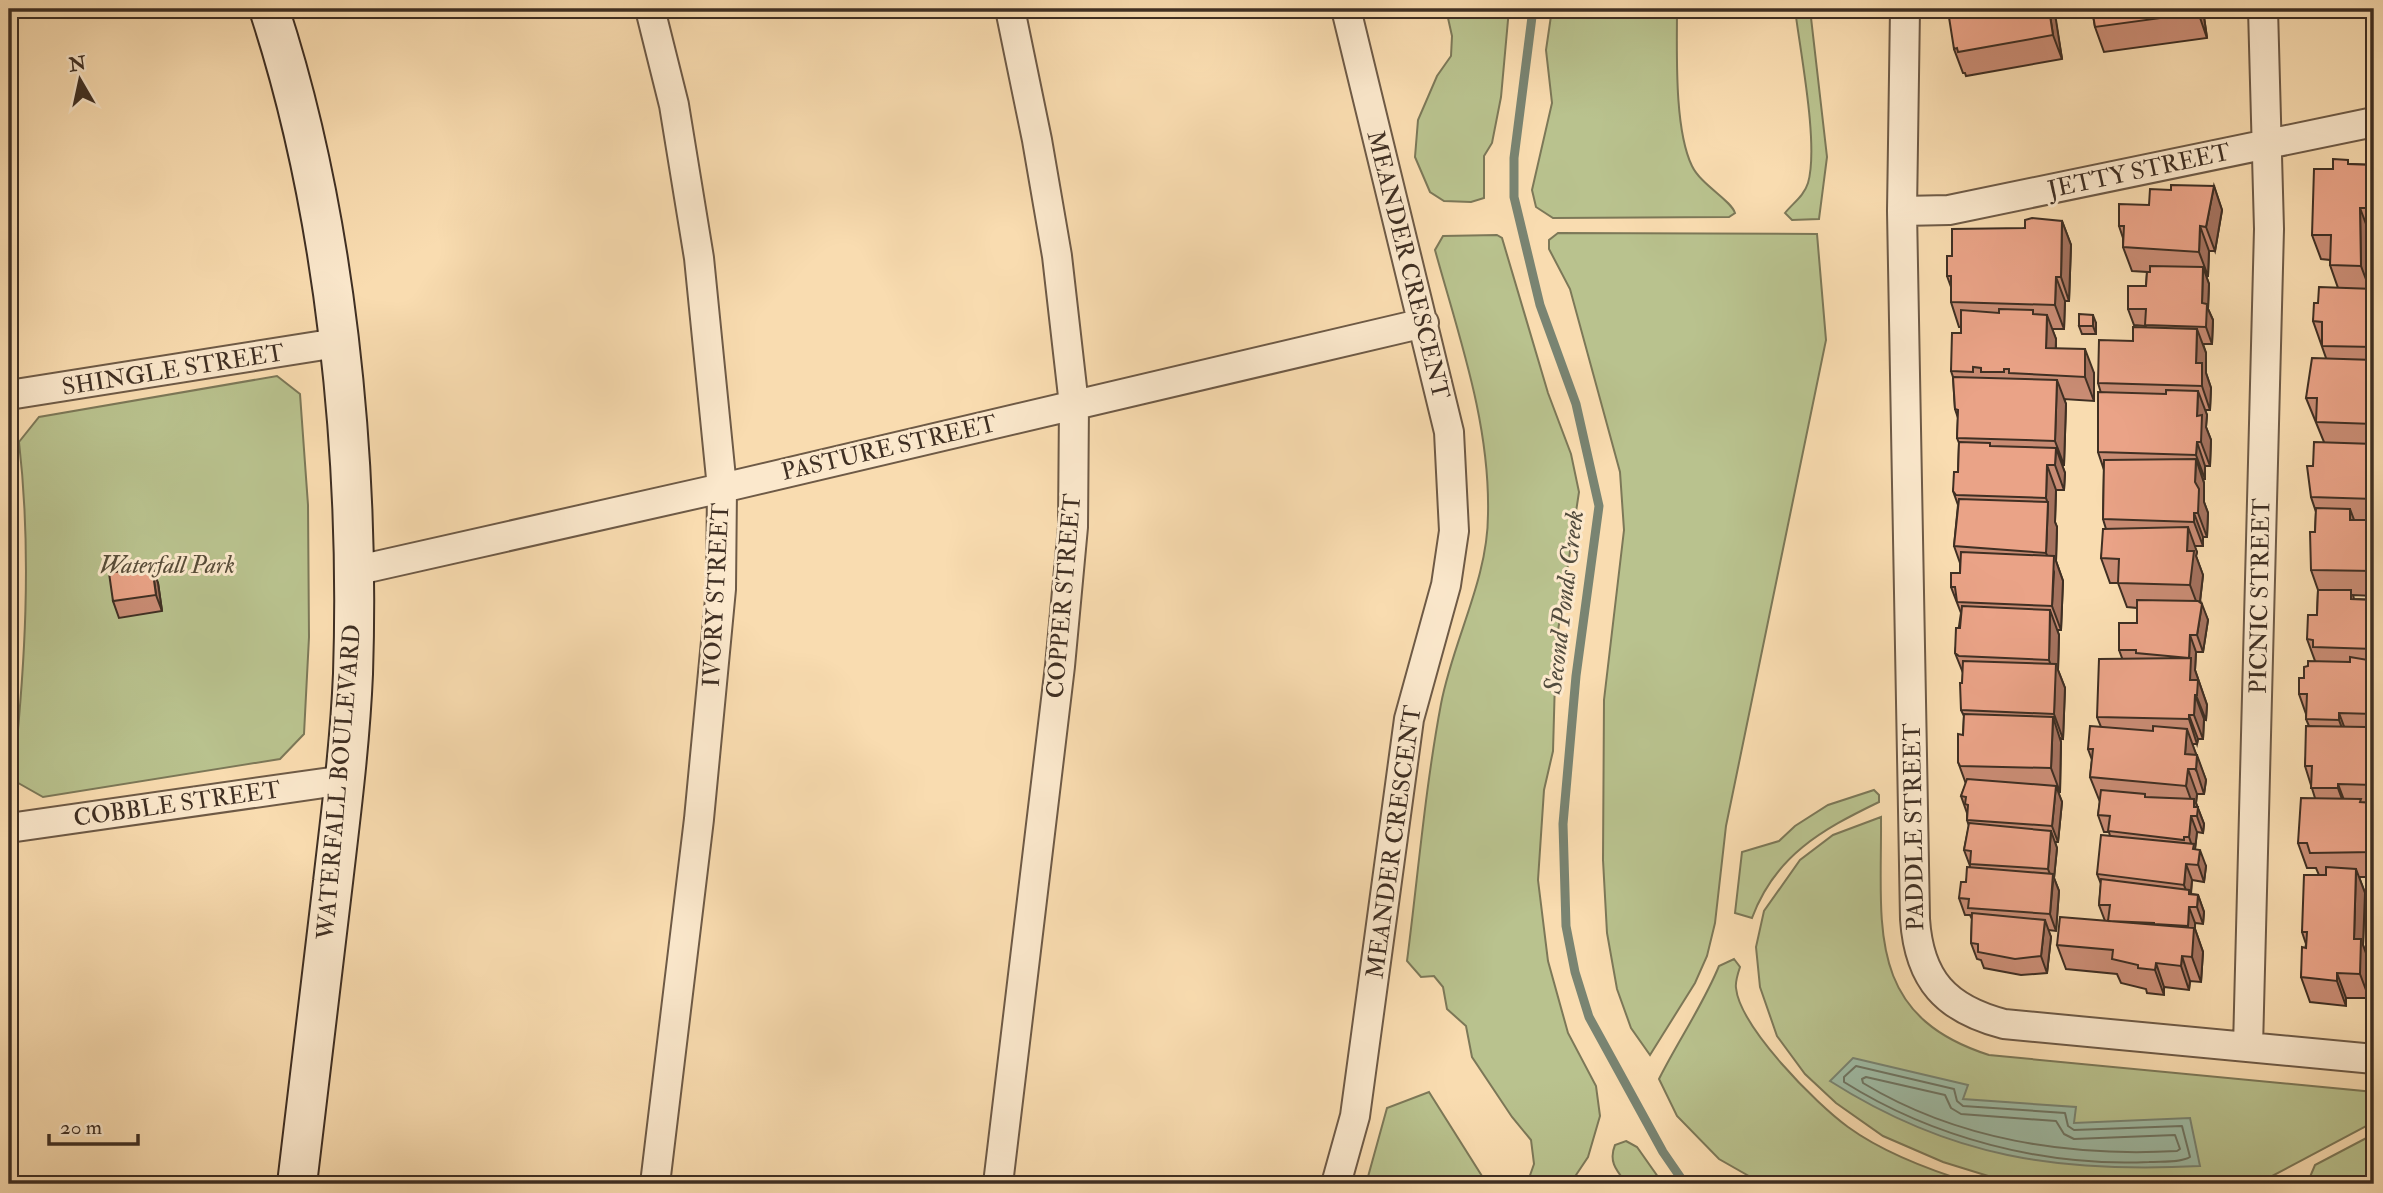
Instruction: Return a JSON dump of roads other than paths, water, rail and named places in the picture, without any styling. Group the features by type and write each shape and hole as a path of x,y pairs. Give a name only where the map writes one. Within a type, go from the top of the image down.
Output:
{"street":[{"name":"WATERFALL BOULEVARD","path":"269,9 298,120 320,222 350,444 354,571 353,677 345,780 297,1184"},
{"name":"IVORY STREET","path":"650,9 674,105 695,232 722,488 720,603 699,819 655,1184"},
{"name":"COPPER STREET","path":"998,1184 1060,666 1073,527 1074,405 1057,256 1010,9"},
{"name":"MEANDER CRESCENT","path":"1336,1184 1355,1116 1409,719 1446,585 1454,531 1449,432 1346,9"},
{"name":"PADDLE STREET","path":"1905,9 1902,211 1915,919 1922,962 1932,981 1947,998 1964,1010 2004,1024 2374,1059"},
{"name":"PICNIC STREET","path":"2248,1047 2269,229 2263,9"},
{"name":"JETTY STREET","path":"1902,211 1948,210 2374,122"},
{"name":"PASTURE STREET","path":"354,571 722,488 1423,323"},
{"name":"SHINGLE STREET","path":"9,395 337,343"},
{"name":"COBBLE STREET","path":"9,828 345,780"}],"water":[{"path":"1853,1058 1968,1085 1963,1099 2076,1107 2074,1123 2190,1118 2200,1166 2149,1168 2053,1162 1963,1144 1919,1128 1830,1081"}],"waterway":[{"name":"Second Ponds Creek","path":"1533,9 1514,158 1514,197 1540,305 1576,404 1599,506 1576,676 1563,824 1566,926 1575,972 1589,1017 1663,1152 1685,1184"}],"park label":[{"name":"Waterfall Park","path":"167,565"}]}
